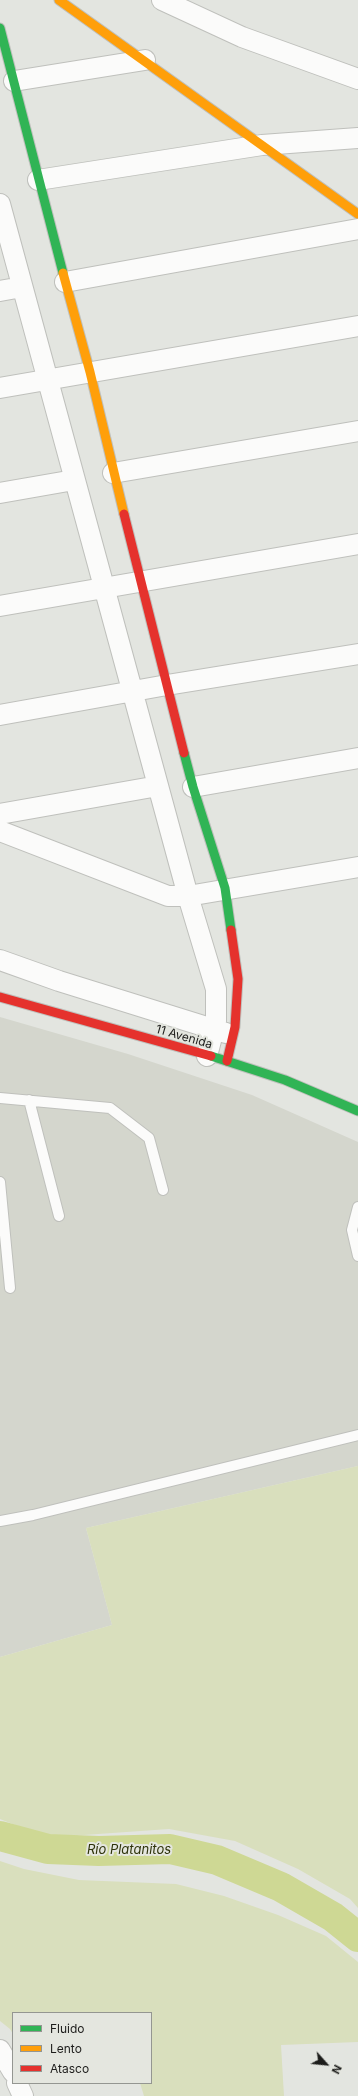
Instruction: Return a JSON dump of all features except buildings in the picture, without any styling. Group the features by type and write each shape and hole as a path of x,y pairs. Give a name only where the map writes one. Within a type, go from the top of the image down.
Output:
{"street":[{"path":"59,0 145,60 358,214"},
{"path":"162,0 242,37 358,79"},
{"path":"0,28 38,180 90,372 113,473 193,787 224,888 238,979 238,1003 234,1035 227,1061"},
{"path":"14,81 145,60"},
{"path":"38,180 262,145 358,138"},
{"path":"0,204 188,896 216,989 217,1005 214,1029 207,1056"},
{"path":"65,282 358,229"},
{"path":"0,291 22,287"},
{"path":"0,388 358,326"},
{"path":"113,473 358,431"},
{"path":"0,493 74,480"},
{"path":"0,606 358,544"},
{"path":"0,715 167,685 358,654"},
{"path":"193,787 358,758"},
{"path":"0,814 158,786"},
{"path":"0,831 168,896 188,896 224,888 358,866"},
{"path":"0,960 59,981 234,1035"},
{"name":"11 Avenida","path":"0,997 227,1061 285,1080 340,1102 358,1111"},
{"path":"0,2050 12,2070"},
{"path":"18,2084 23,2096"}],"lane":[{"path":"0,1098 110,1108 149,1138 163,1190"},
{"path":"29,1100 59,1216"},
{"path":"0,1182 10,1288"},
{"path":"358,1207 352,1230 358,1256"},
{"path":"0,1521 33,1515 358,1435"}],"shaded area":[{"path":"0,1017 128,1054 252,1095 358,1142 358,1466 86,1528 112,1625 0,1657"}],"green space":[{"path":"358,1466 358,1908 350,1899 298,1869 235,1841 169,1829 84,1835 43,1836 0,1819 0,1657 112,1625 86,1528"},
{"path":"0,1861 24,1869 79,1880 176,1884 224,1896 278,1915 326,1936 358,1962 358,2042 281,2045 284,2096 144,2096 140,2084 152,2084 152,2012 12,2012 12,2032 0,2021"}],"waterway":[{"name":"Río Platanitos","path":"0,1836 48,1849 99,1851 170,1849 217,1860 281,1887 333,1917 358,1937"}],"traffic: fast":[{"path":"0,28 63,273"},
{"path":"184,753 193,787 225,888 231,930"},
{"path":"211,1056 285,1080 358,1111"}],"traffic: slow":[{"path":"59,0 358,214"},
{"path":"63,273 90,372 124,514"}],"traffic: jam":[{"path":"124,514 184,753"},
{"path":"227,1061 235,1027 238,979 231,930"},
{"path":"0,997 211,1056"}]}
